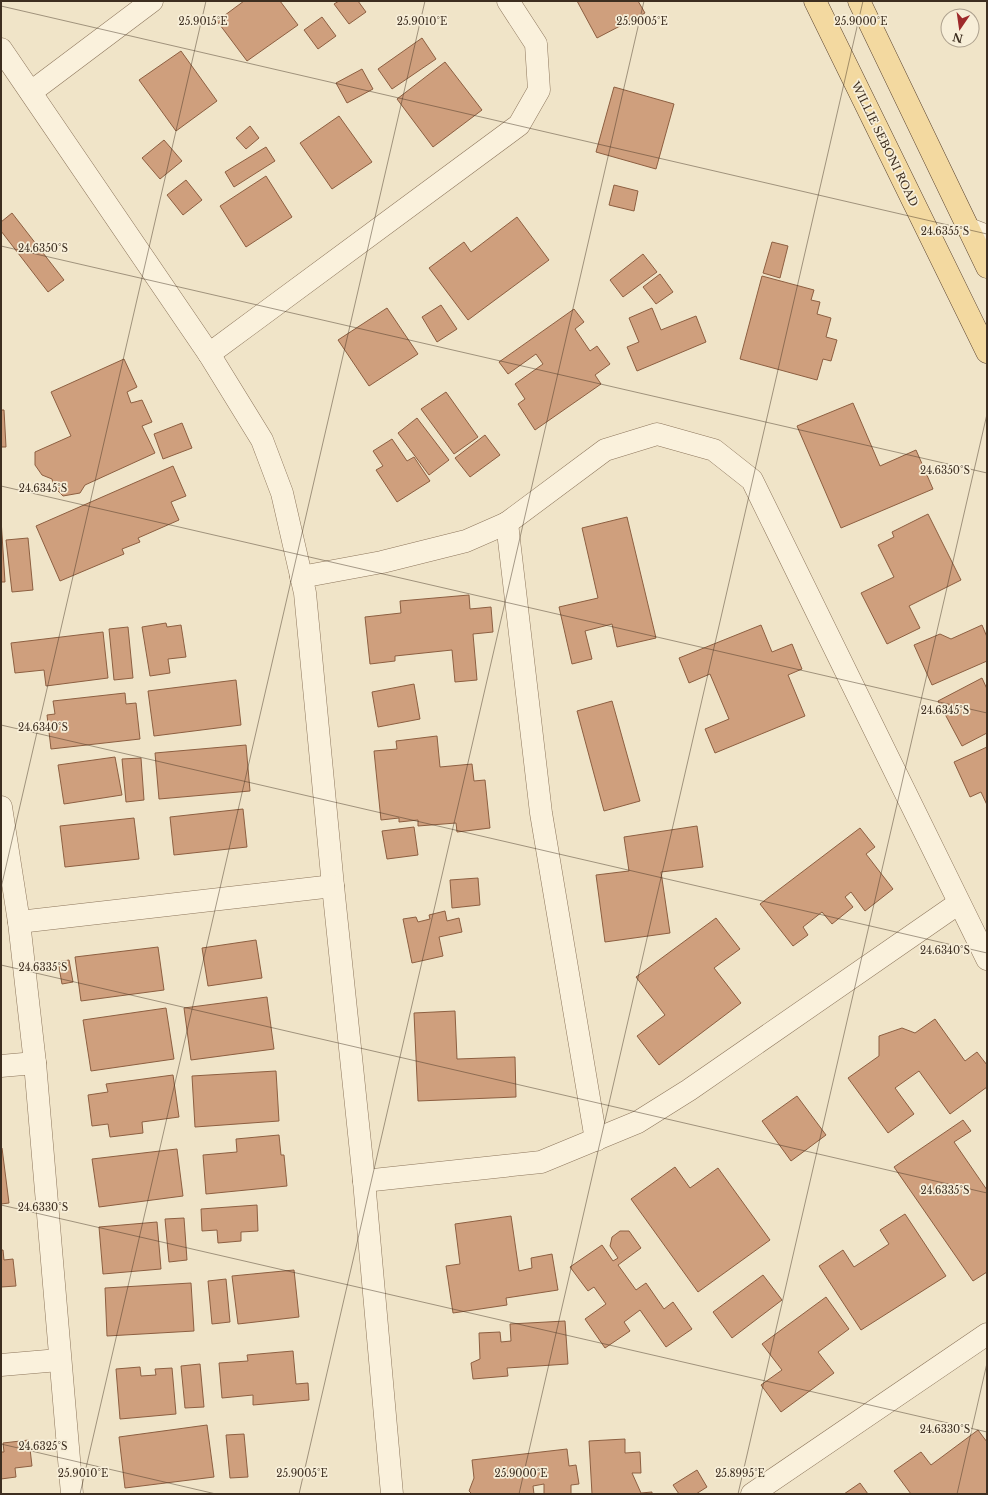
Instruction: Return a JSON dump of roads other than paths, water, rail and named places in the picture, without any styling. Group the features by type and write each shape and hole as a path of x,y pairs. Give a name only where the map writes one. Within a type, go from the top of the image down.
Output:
{"main road":[{"name":"WILLIE SEBONI ROAD","path":"815,1 987,352"},
{"path":"859,1 978,232 987,267"}],"street":[{"path":"31,92 152,1"},
{"path":"209,354 519,125 538,90 536,44 508,1"},
{"path":"1,49 209,354 262,440 282,493 305,593 333,886 364,1181 392,1494"},
{"path":"301,577 382,562 466,541 507,523 605,450 657,434 714,450 752,480 987,959"},
{"path":"507,523 541,813 596,1140"},
{"path":"1,807 19,922 35,1063 72,1494"},
{"path":"19,922 333,886"},
{"path":"364,1181 541,1162 638,1122 689,1090 959,903"},
{"path":"1,1066 35,1063"},
{"path":"752,1494 987,1334"},
{"path":"1,1364 60,1360"}]}
